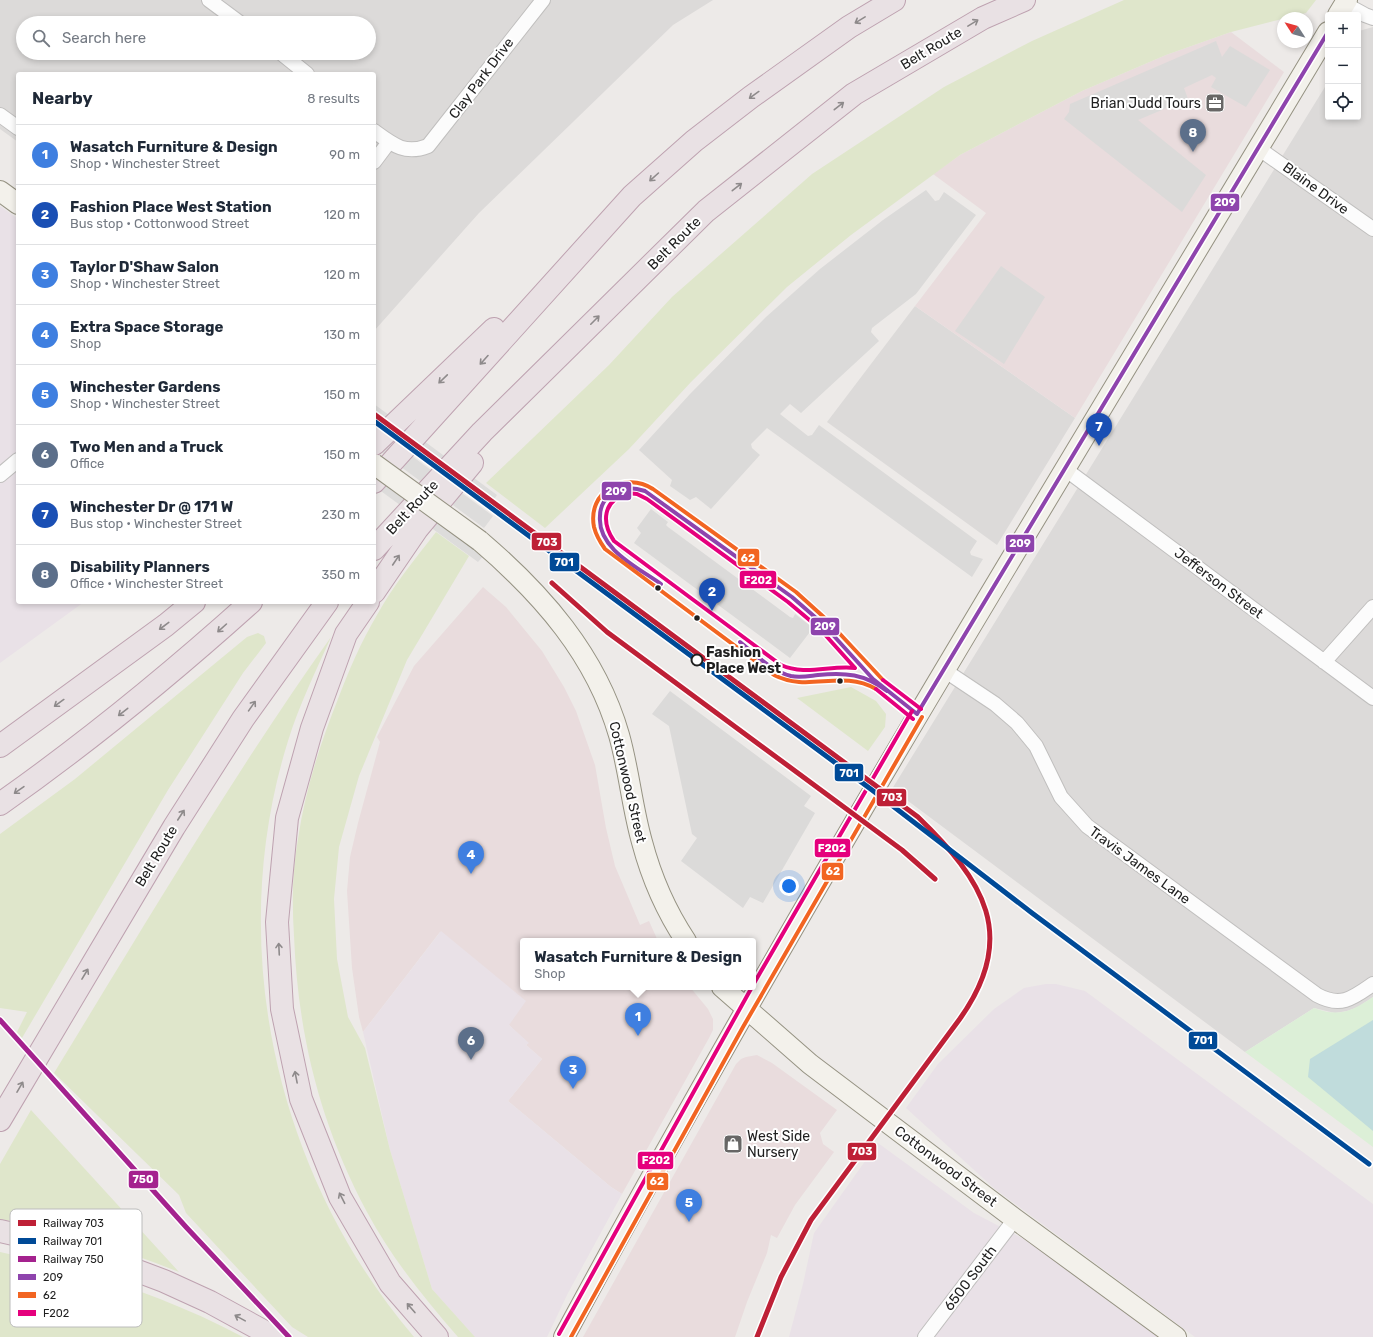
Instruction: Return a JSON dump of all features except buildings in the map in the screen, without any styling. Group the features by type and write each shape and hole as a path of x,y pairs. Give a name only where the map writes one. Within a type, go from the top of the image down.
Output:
{"highway":[{"path":"376,442 632,196 694,141 751,97 849,27 894,0"},
{"name":"Belt Route","path":"376,547 482,432 706,211 854,94 983,18 1024,0"},
{"path":"376,480 632,196"},
{"path":"376,589 417,529 578,336"},
{"path":"0,746 166,625 192,604"},
{"path":"0,804 56,764 155,686 249,604"},
{"name":"Belt Route","path":"0,1120 174,827 243,719 326,604"},
{"path":"367,604 346,634 343,641 312,728 287,818 277,922 282,1009 301,1099 340,1197 390,1283 437,1337"},
{"path":"0,1231 10,1233"},
{"path":"142,1273 210,1302 274,1337"}],"main road":[{"path":"564,1337 643,1189 746,1008 944,670 1325,37"},
{"path":"0,191 16,203"},
{"name":"Cottonwood Street","path":"376,465 480,541 515,571 556,617 582,652 607,699 626,761 642,841 648,860 660,893 684,938"},
{"name":"Cottonwood Street","path":"725,990 810,1064 1015,1219 1176,1337"}],"street":[{"path":"209,0 231,16"},
{"name":"Clay Park Drive","path":"389,142 400,148 415,150 428,146 440,133 514,35 543,0"},
{"path":"1344,6 1373,18"},
{"path":"289,60 304,72"},
{"path":"0,115 16,127"},
{"path":"376,132 389,142 376,159"},
{"name":"Blaine Drive","path":"1258,148 1373,229"},
{"path":"0,475 16,462"},
{"name":"Jefferson Street","path":"1065,469 1373,698"},
{"path":"1324,662 1373,607"},
{"name":"Travis James Lane","path":"944,670 995,704 1017,723 1036,746 1061,797 1087,826 1304,986 1326,1000 1338,1002 1352,998 1373,984"},
{"name":"6500 South","path":"925,1337 1015,1219"}],"shaded area":[{"path":"0,0 713,0 673,25 479,213 376,329 376,72 16,72 16,141 0,129"},
{"path":"1373,27 1373,997 1358,1007 1347,1011 1335,1013 1314,1008 1245,1052 892,789 1325,87 1325,120 1361,120 1361,30"},
{"path":"1231,32 1284,72 1075,418 915,306 986,213 933,174 960,155 1082,91 1166,55"},
{"path":"1216,41 1222,57 1230,46 1270,70 1246,107 1211,87 1216,78 1212,75 1184,88 1188,99 1138,120 1206,175 1182,212 1064,119 1069,112 1070,104"},
{"path":"926,190 935,201 939,200 944,192 976,215 916,294 872,328 871,332 879,341 801,413 790,404 780,414 808,436 812,435 819,425 977,541 970,552 971,555 983,559 972,577 767,428 751,444 752,448 760,455 711,509 696,497 690,500 670,486 672,480 639,450 690,394 766,317 820,269 883,220"},
{"path":"0,206 16,218 16,604 81,604 0,663"},
{"path":"1001,266 1045,297 1004,364 955,331"},
{"path":"915,306 1075,418 997,545 827,422"},
{"path":"651,509 668,522 666,525 668,527 790,617 793,618 795,614 813,628 790,658 634,543 641,533 637,528"},
{"path":"483,587 506,607 542,651 564,687 576,711 595,765 606,828 615,866 640,925 649,921 657,938 520,938 520,990 692,990 708,1009 713,1019 713,1030 709,1038 622,1194 611,1187 508,1101 542,1059 526,1045 528,1043 509,1025 440,932 363,1032 359,1017 352,968 347,891 350,857 380,742 377,737 414,666"},
{"path":"670,691 811,796 804,806 815,813 763,903 750,897 743,908 681,861 697,838 692,834 669,726 652,714"},
{"path":"441,931 526,1001 509,1025 529,1043 526,1045 542,1059 508,1101 611,1187 622,1194 568,1293 547,1337 475,1337 432,1289 390,1150 363,1032"},
{"path":"1046,984 1056,984 1085,991 1373,1204 1373,1337 1195,1337 995,1189 906,1108 938,1064 994,1009 1024,988"},
{"path":"757,1055 772,1063 837,1110 820,1133 823,1144 834,1152 795,1205 777,1238 771,1235 767,1253 747,1302 735,1337 583,1337 736,1064 741,1059"},
{"path":"878,1143 974,1213 1033,1244 1158,1337 789,1337 803,1284 814,1233"}],"green space":[{"path":"1124,0 1316,0 1307,12 1277,12 1277,20 1231,32 1166,55 1082,91 960,155 851,235 787,287 691,382 629,449 545,528 486,483 609,365 672,297 812,174 944,87 1032,41"},
{"path":"436,532 469,556 407,660 359,776 339,847 334,899 337,959 348,1017 365,1048 390,1150 432,1289 475,1337 458,1337 397,1261 376,1229 336,1146 314,1078 306,1044 296,973 293,924 294,875 301,821 309,785 325,733 342,688 371,625 397,583"},
{"path":"258,633 264,636 266,643 243,673 168,790 22,1038 17,1032 27,1012 0,1008 0,834 75,779 247,637"},
{"path":"331,637 292,728 269,819 261,898 263,977 275,1055 297,1131 327,1204 366,1273 414,1337 308,1337 292,1327 186,1213 179,1195 54,1073 223,798 294,690"},
{"path":"851,687 876,701 886,714 885,727 868,751 797,698"},
{"path":"1373,997 1373,1147 1245,1052 1314,1008 1323,1011 1345,1012"},
{"path":"31,1110 121,1209 10,1209 10,1221 0,1219 0,1164"},
{"path":"142,1232 179,1272 142,1258"},
{"path":"0,1252 10,1254 10,1327 142,1327 142,1293 214,1322 243,1337 0,1337"}],"water":[{"path":"1373,1020 1373,1131 1308,1077 1310,1059"}],"pier":[{"path":"376,405 497,495 488,508 376,424"},
{"path":"376,429 493,516 484,528 376,448"},
{"path":"376,452 496,541 478,562 376,487"}],"rail line":[{"name":"703","path":"376,415 918,817 941,840 960,863 976,887 986,911 990,935 987,962 977,990 959,1020 811,1220 781,1277 757,1337"},
{"name":"701","path":"376,422 872,790 1032,913 1369,1164"},
{"name":"703","path":"552,583 607,632 902,850 935,879"},
{"name":"750","path":"0,1020 186,1227 289,1337"}],"transit line":[{"name":"209","path":"917,714 1325,37"},
{"name":"62","path":"876,689 863,683 850,681 800,682 787,680 774,675 605,549 596,533 593,514 596,503 602,494 610,488 631,482 642,484 653,489 796,592 827,620 883,680"},
{"name":"209","path":"661,584 621,556 612,548 605,538 601,528 601,510 606,499 618,490 632,488 645,491 792,597 823,624 873,679 917,714"},
{"name":"F202","path":"627,493 637,494 647,499 788,602 819,628 855,668 846,667 799,670 781,665 614,541 607,527 607,513 613,501 627,493"},
{"name":"209","path":"740,642 764,662 784,674 798,677 846,674 871,681 887,691"},
{"name":"F202","path":"883,680 921,709"},
{"name":"F202","path":"876,689 913,719"},
{"name":"F202","path":"756,980 912,711"},
{"name":"62","path":"571,1337 743,1027 922,717"},
{"name":"F202","path":"559,1334 750,990"}],"place":[{"name":"Brian Judd Tours","path":"1215,103"},
{"name":"Disability Planners","path":"1193,152"},
{"name":"Winchester Dr @ 171 W","path":"1099,446"},
{"name":"Fashion Place West Station","path":"712,611"},
{"name":"Fashion Place West","path":"697,660"},
{"name":"Extra Space Storage","path":"471,874"},
{"name":"Wasatch Furniture & Design","path":"638,1036"},
{"name":"Two Men and a Truck","path":"471,1060"},
{"name":"Taylor D'Shaw Salon","path":"573,1089"},
{"name":"West Side Nursery","path":"733,1144"},
{"name":"Winchester Gardens","path":"689,1222"}]}
